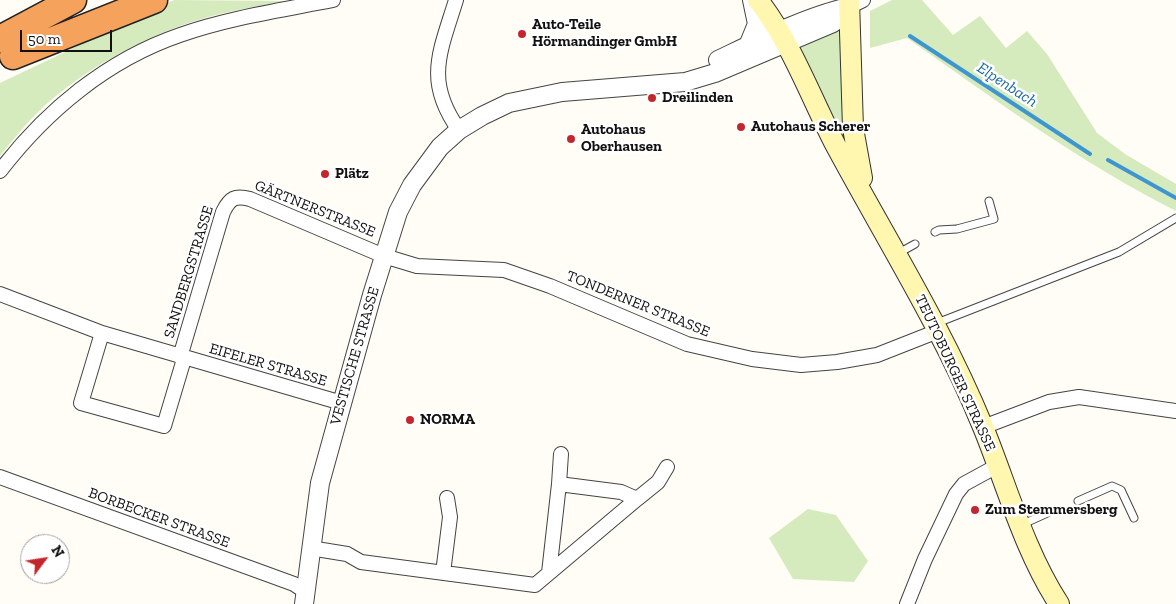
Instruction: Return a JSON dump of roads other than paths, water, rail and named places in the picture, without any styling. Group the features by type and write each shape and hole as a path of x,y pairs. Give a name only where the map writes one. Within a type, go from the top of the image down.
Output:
{"highway":[{"path":"4,53 72,0"},
{"path":"4,53 118,0"},
{"path":"4,53 152,1"}],"main road":[{"path":"758,0 781,37"},
{"name":"TEUTOBURGER STRASSE","path":"854,2 853,128 868,200"},
{"name":"TEUTOBURGER STRASSE","path":"781,37 812,95 836,146 868,200 936,328 983,428 1020,525 1042,573 1059,604"}],"street":[{"path":"0,172 38,126 69,97 108,71 156,45 205,27 332,0"},
{"path":"456,0 438,66 438,87 450,117 459,130"},
{"path":"748,46 758,24 752,0"},
{"path":"781,37 828,12 854,2"},
{"name":"VESTISCHE STRASSE","path":"665,82 748,46 781,37"},
{"name":"VESTISCHE STRASSE","path":"305,598 310,548 320,483 384,256 398,212 412,185 440,147 459,130 500,107 539,95 665,82 684,82 715,73 781,37"},
{"name":"GÄRTNERSTRASSE","path":"232,198 241,196 250,199 384,256"},
{"name":"SANDBERGSTRASSE","path":"182,358 223,212 232,198"},
{"name":"TONDERNER STRASSE","path":"384,256 418,266 504,270 543,283 687,344 752,359 801,365 837,362 877,354 936,328"},
{"name":"EIFELER STRASSE","path":"0,294 102,333 182,358 342,403"},
{"path":"102,333 81,403 164,426 182,358"},
{"path":"983,428 1034,407 1079,397 1176,411"},
{"path":"549,573 561,454"},
{"path":"907,604 925,559 956,494 964,484 997,466"},
{"path":"310,548 347,554 361,562 535,585 572,556 658,482 667,467"},
{"name":"BORBECKER STRASSE","path":"0,477 294,584 305,598"},
{"path":"559,484 622,492 637,500"},
{"path":"443,573 450,517 447,498"}],"lane":[{"path":"935,232 957,229 994,219 989,201"},
{"path":"936,328 1119,252 1176,218"},
{"path":"896,254 915,244"},
{"path":"1078,501 1112,486 1121,490 1134,518"},
{"path":"1020,525 1054,510"}],"waterway":[{"name":"Elpenbach","path":"910,36 1090,154"},
{"name":"Elpenbach","path":"1108,160 1176,198"}],"place":[{"name":"Auto-Teile Hörmandinger GmbH","path":"522,34"},
{"name":"Dreilinden","path":"652,98"},
{"name":"Autohaus Scherer","path":"741,127"},
{"name":"Autohaus Oberhausen","path":"571,139"},
{"name":"Plätz","path":"325,174"},
{"name":"NORMA","path":"410,420"},
{"name":"Zum Stemmersberg","path":"975,510"}]}
